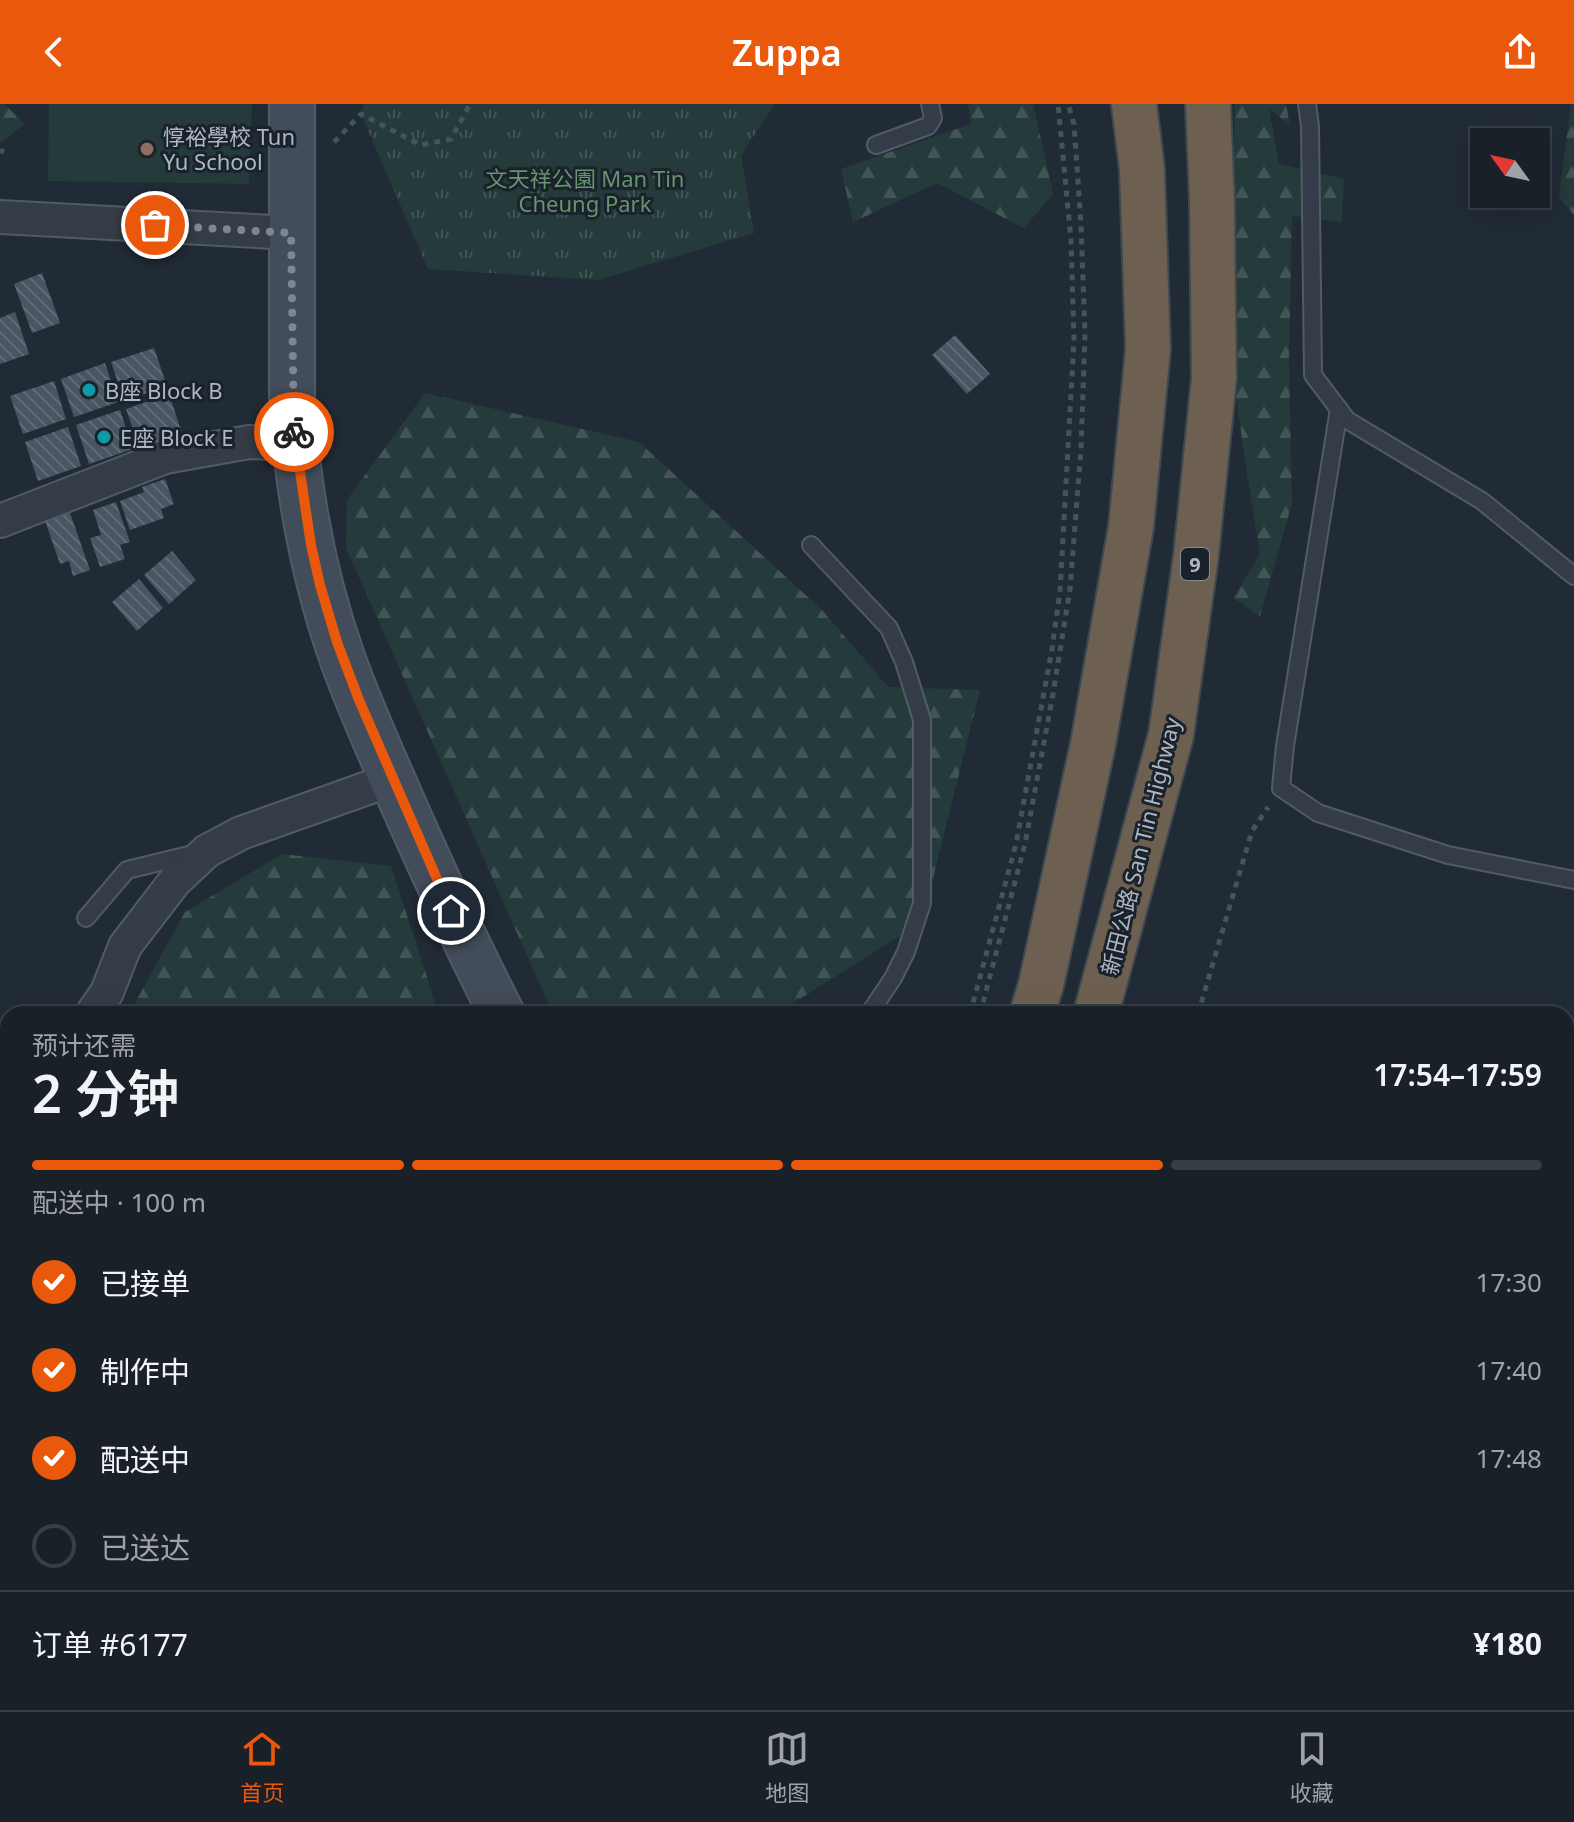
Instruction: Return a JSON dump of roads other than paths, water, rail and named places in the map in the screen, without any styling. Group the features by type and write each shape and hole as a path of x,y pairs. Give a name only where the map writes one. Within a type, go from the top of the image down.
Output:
{"highway":[{"path":"1034,1006 1093,744 1131,527 1148,349 1142,169 1134,104"},
{"name":"新田公路 San Tin Highway","path":"1098,1006 1171,735 1196,556 1214,378 1208,104"}],"main road":[{"path":"292,104 292,405 311,545 331,623 353,687 458,925 498,1006"}],"street":[{"path":"0,217 291,233"},
{"path":"0,521 165,457 249,442 295,444"},
{"path":"97,1006 107,992 125,946 175,881 207,851 241,833 393,779"}],"lane":[{"path":"876,145 928,126 933,118 930,104"},
{"path":"1307,104 1310,126 1313,375 1347,420 1482,501 1574,576"},
{"path":"1339,409 1281,788 1318,813 1448,855 1574,880"},
{"path":"811,545 889,628 904,662 922,720 922,903 906,952 874,1006"},
{"path":"86,918 127,870 207,851"}],"place":[{"name":"惇裕學校 Tun Yu School","path":"147,149"},
{"name":"B座 Block B","path":"89,390"},
{"name":"E座 Block E","path":"104,437"}],"park label":[{"name":"文天祥公園 Man Tin Cheung Park","path":"585,190"}]}
